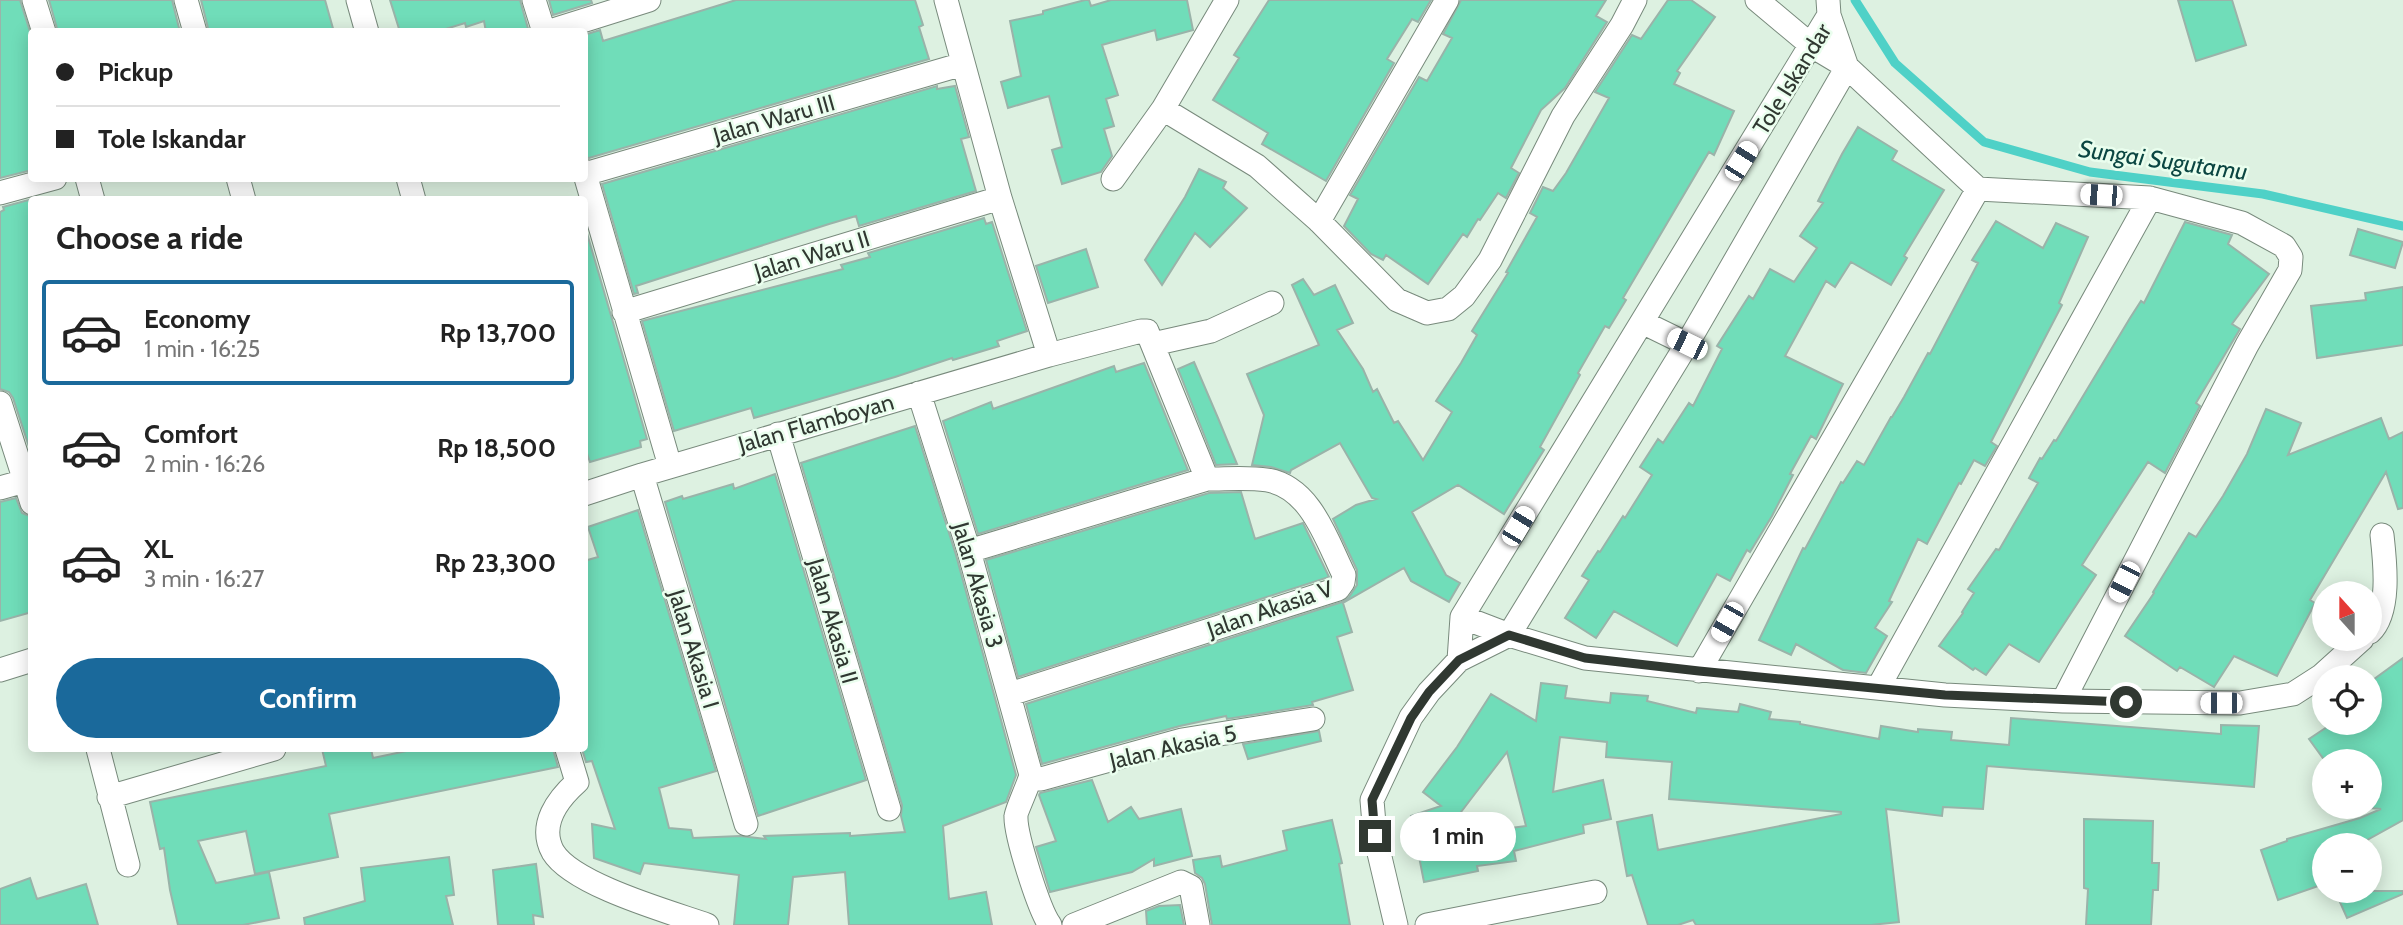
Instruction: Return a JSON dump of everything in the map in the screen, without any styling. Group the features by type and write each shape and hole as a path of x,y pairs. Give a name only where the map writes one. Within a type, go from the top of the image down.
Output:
{"street":[{"path":"34,0 43,28"},
{"path":"186,0 194,28"},
{"path":"358,0 366,28"},
{"path":"534,0 544,28"},
{"path":"559,28 649,0"},
{"path":"946,0 1000,198 1049,355"},
{"path":"1113,179 1163,109 1227,0"},
{"path":"1319,221 1447,0"},
{"path":"1163,109 1257,166 1319,221 1397,300 1427,313 1448,309 1464,296 1490,260 1563,116 1622,25 1635,0"},
{"path":"1757,0 1812,46 1847,67 1978,189 2150,198 2242,223 2284,246 2291,257 2290,270 2247,345 2063,701"},
{"name":"Tole Iskandar","path":"1459,660 1462,617 1812,46 1828,7"},
{"name":"Tole Iskandar","path":"1509,635 1687,344 1847,67 1828,7"},
{"name":"Jalan Waru III","path":"588,172 963,64"},
{"path":"0,193 40,182"},
{"path":"588,182 670,466"},
{"path":"1699,671 1978,189"},
{"name":"Jalan Waru II","path":"624,312 1000,198"},
{"path":"1878,688 2150,198"},
{"path":"1207,479 1153,344 1211,331 1272,303"},
{"path":"1642,322 1687,344"},
{"name":"Jalan Flamboyan","path":"588,493 670,466 1049,355 1141,331 1147,331 1153,344"},
{"name":"Jalan Akasia 3","path":"919,393 969,551 1033,776"},
{"path":"0,403 28,480 0,488"},
{"name":"Jalan Akasia II","path":"778,434 889,809"},
{"name":"Jalan Akasia I","path":"642,475 746,824"},
{"name":"Jalan Akasia V","path":"969,551 1207,479 1270,480 1291,491 1311,508 1344,575 1338,589 1010,694"},
{"path":"2382,536 2386,586 2382,601"},
{"path":"1462,617 1509,635 1585,658 1945,695 2063,701 2240,703 2293,694 2321,676 2349,651"},
{"path":"1396,925 1375,836 1372,800 1411,718 1429,692 1459,660 1509,635"},
{"path":"0,670 28,661"},
{"name":"Jalan Akasia 5","path":"1033,776 1041,779 1182,740 1313,719"},
{"path":"99,752 128,865"},
{"path":"109,797 264,752"},
{"path":"568,752 577,782 561,797 549,820 548,837 558,859 610,891 707,925"},
{"path":"1033,776 1015,814 1038,899 1050,925"},
{"path":"1074,925 1181,883 1191,887 1198,925"},
{"path":"1427,925 1595,892"}],"building":[{"path":"0,0 20,0 29,28 28,171 0,178"},
{"path":"49,0 172,0 179,28 57,28"},
{"path":"201,0 325,0 333,28 208,28"},
{"path":"390,0 520,0 528,28 485,28 484,21 466,27 465,23 449,28 399,28"},
{"path":"549,0 591,0 592,3 553,15"},
{"path":"736,0 915,0 923,25 919,27 929,59 589,158 588,34 600,30 603,41"},
{"path":"1089,0 1091,6 1111,0 1187,0 1193,30 1157,40 1155,30 1102,45 1118,95 1106,99 1114,126 1104,129 1112,156 1101,172 1062,184 1052,150 1062,147 1049,96 1008,108 1001,82 1021,76 1010,21 1043,14 1043,11"},
{"path":"1269,0 1431,0 1418,22 1412,19 1387,59 1394,63 1326,181 1262,144 1268,133 1213,100 1239,58 1234,55"},
{"path":"1461,0 1606,0 1596,16 1607,22 1565,88 1541,110 1511,168 1519,173 1506,198 1498,193 1467,237 1463,234 1428,284 1386,255 1383,260 1371,254 1344,226 1358,199 1350,195 1419,77 1427,81 1452,38 1443,34"},
{"path":"1668,0 1691,0 1715,17 1677,71 1680,73 1674,84 1734,111 1714,155 1709,152 1623,298 1626,300 1609,328 1605,326 1578,373 1580,375 1540,447 1544,450 1504,514 1458,485 1412,512 1446,575 1460,583 1449,602 1411,581 1404,568 1343,603 1352,632 1337,637 1353,690 1312,702 1313,705 1227,719 1226,716 1180,726 1042,764 1026,704 1342,602 1349,597 1357,585 1357,570 1333,519 1356,505 1376,499 1372,498 1340,443 1290,473 1252,465 1264,415 1247,374 1319,345 1292,285 1303,279 1314,295 1335,285 1353,323 1337,330 1363,369 1373,392 1377,389 1394,423 1398,421 1423,460 1452,412 1436,401 1477,335 1472,331 1508,273 1506,272 1537,217 1530,213 1543,187 1553,191 1566,173 1609,98 1595,92 1632,35 1641,39"},
{"path":"2178,0 2232,0 2246,45 2196,61"},
{"path":"937,86 937,89 955,86 969,137 961,139 976,191 859,226 856,216 829,224 636,286 638,293 634,294 602,184"},
{"path":"1858,127 1897,151 1892,160 1944,190 1904,256 1907,258 1891,285 1851,262 1835,287 1826,281 1785,356 1843,384 1816,439 1811,436 1790,474 1793,475 1772,516 1750,552 1747,550 1730,581 1717,574 1677,646 1614,611 1596,638 1565,618 1589,580 1582,576 1623,516 1625,518 1652,475 1640,467 1658,439 1663,443 1689,403 1693,406 1722,349 1717,346 1749,296 1753,299 1770,269 1794,282 1817,248 1800,236 1823,203 1818,201"},
{"path":"1199,169 1226,182 1223,188 1247,208 1210,247 1195,233 1162,285 1145,260 1185,197"},
{"path":"28,200 28,444 13,398 9,392 0,389 0,212 4,210 3,207"},
{"path":"984,218 986,224 992,222 1027,331 997,341 999,346 754,418 751,408 674,431 642,321 843,269 841,265 870,257 868,253"},
{"path":"1996,221 2043,248 2056,223 2088,237 2059,303 2062,305 1991,442 1997,446 1985,466 1974,460 1927,544 1918,539 1889,601 1892,602 1875,628 1887,636 1866,673 1843,670 1796,644 1791,655 1759,640 1803,548 1805,549 1841,482 1843,483 1857,461 1864,465 1928,353 1930,354 1978,263 1972,260"},
{"path":"2185,222 2232,235 2228,244 2269,274 2232,324 2240,329 2196,403 2200,406 2165,473 2148,462 2082,565 2096,575 2039,662 2009,644 1986,675 1975,668 1973,670 1939,646 1974,593 1968,589 1996,549 1999,550 2038,483 2029,478 2040,458 2042,459 2054,440 2056,441 2130,318 2141,301 2144,303"},
{"path":"2358,229 2403,242 2395,268 2350,255"},
{"path":"588,237 647,439 640,441 641,447 590,462"},
{"path":"1086,249 1098,287 1048,303 1036,266"},
{"path":"2403,287 2403,345 2317,358 2311,306 2366,300 2365,293"},
{"path":"1194,362 1237,464 1216,465 1178,369"},
{"path":"1144,363 1188,470 978,534 943,421 991,402 993,409 1114,366 1116,372"},
{"path":"2266,409 2301,423 2288,455 2381,418 2389,439 2403,432 2403,508 2398,509 2386,472 2321,581 2312,581 2312,609 2277,676 2234,656 2214,687 2180,667 2177,671 2125,636 2189,533 2196,537 2247,454"},
{"path":"915,426 956,555 1016,775 1006,802 943,826 949,899 986,892 992,925 849,925 845,872 793,877 788,925 734,925 739,875 644,863 640,874 594,858 592,824 615,829 592,761 586,762 583,752 588,752 588,560 598,557 588,527 638,510 716,771 659,788 669,828 691,830 693,838 740,836 766,839 764,836 850,833 850,836 905,832 901,816 902,805 801,463"},
{"path":"775,474 866,780 758,816 665,502 733,484 734,489"},
{"path":"1241,492 1255,539 1303,523 1329,577 1018,677 986,560 1209,493"},
{"path":"16,498 22,513 28,515 28,613 0,621 0,502"},
{"path":"2403,658 2403,820 2380,833 2312,833 2312,888 2278,900 2261,850 2287,839 2357,819 2382,819 2382,749 2316,749 2309,739 2315,735 2382,735 2382,673"},
{"path":"1541,683 1567,686 1565,698 1610,703 1611,693 1648,696 1647,701 1696,713 1697,708 1738,712 1740,704 1771,712 1769,719 1800,722 1879,739 1881,726 1918,732 1918,729 1952,732 1951,740 2009,745 2011,718 2221,734 2221,725 2259,726 2254,787 1987,766 1983,809 1943,807 1942,816 1886,809 1899,922 1871,925 1696,925 1693,920 1678,925 1648,925 1632,875 1627,876 1617,822 1652,815 1658,850 1841,812 1669,799 1672,762 1606,757 1607,742 1560,737 1553,792 1603,780 1611,819 1583,825 1584,833 1514,851 1516,861 1477,866 1478,871 1424,882 1411,816 1441,806 1423,792 1457,747 1491,694 1536,721","holes":["1507,752 1526,826 1442,837"]},
{"path":"1319,731 1321,741 1248,759 1243,744"},
{"path":"323,752 372,752 373,758 402,752 554,752 558,767 329,814 338,857 255,874 246,831 198,841 216,883 269,872 279,918 243,925 178,925 164,848 160,849 150,802 326,766"},
{"path":"1092,780 1108,822 1131,807 1139,819 1181,809 1192,856 1154,866 1154,859 1132,872 1050,892 1036,847 1056,841 1039,795"},
{"path":"2084,819 2153,821 2152,863 2159,863 2158,890 2153,890 2151,925 2086,925 2088,889 2084,888"},
{"path":"1332,820 1342,863 1339,864 1350,925 1212,925 1205,884 1195,873 1193,860 1220,856 1222,867 1287,850 1283,831"},
{"path":"449,857 454,895 446,896 453,925 305,925 304,918 365,901 361,868"},
{"path":"536,864 543,917 533,915 534,925 498,925 493,870"},
{"path":"30,878 37,899 86,884 98,925 0,925 0,889"},
{"path":"2382,891 2403,891 2403,894 2382,903"},
{"path":"2340,903 2382,903 2347,918"},
{"path":"1180,905 1184,925 1147,925 1146,911 1159,906"}],"waterway":[{"name":"Sungai Sugutamu","path":"1855,0 1895,63 1984,142 2090,172 2263,194 2403,226"}],"route":[{"path":"1375,836 1372,800 1411,718 1429,692 1459,660 1509,635 1585,658 1699,671 1945,695 2126,702"}]}
